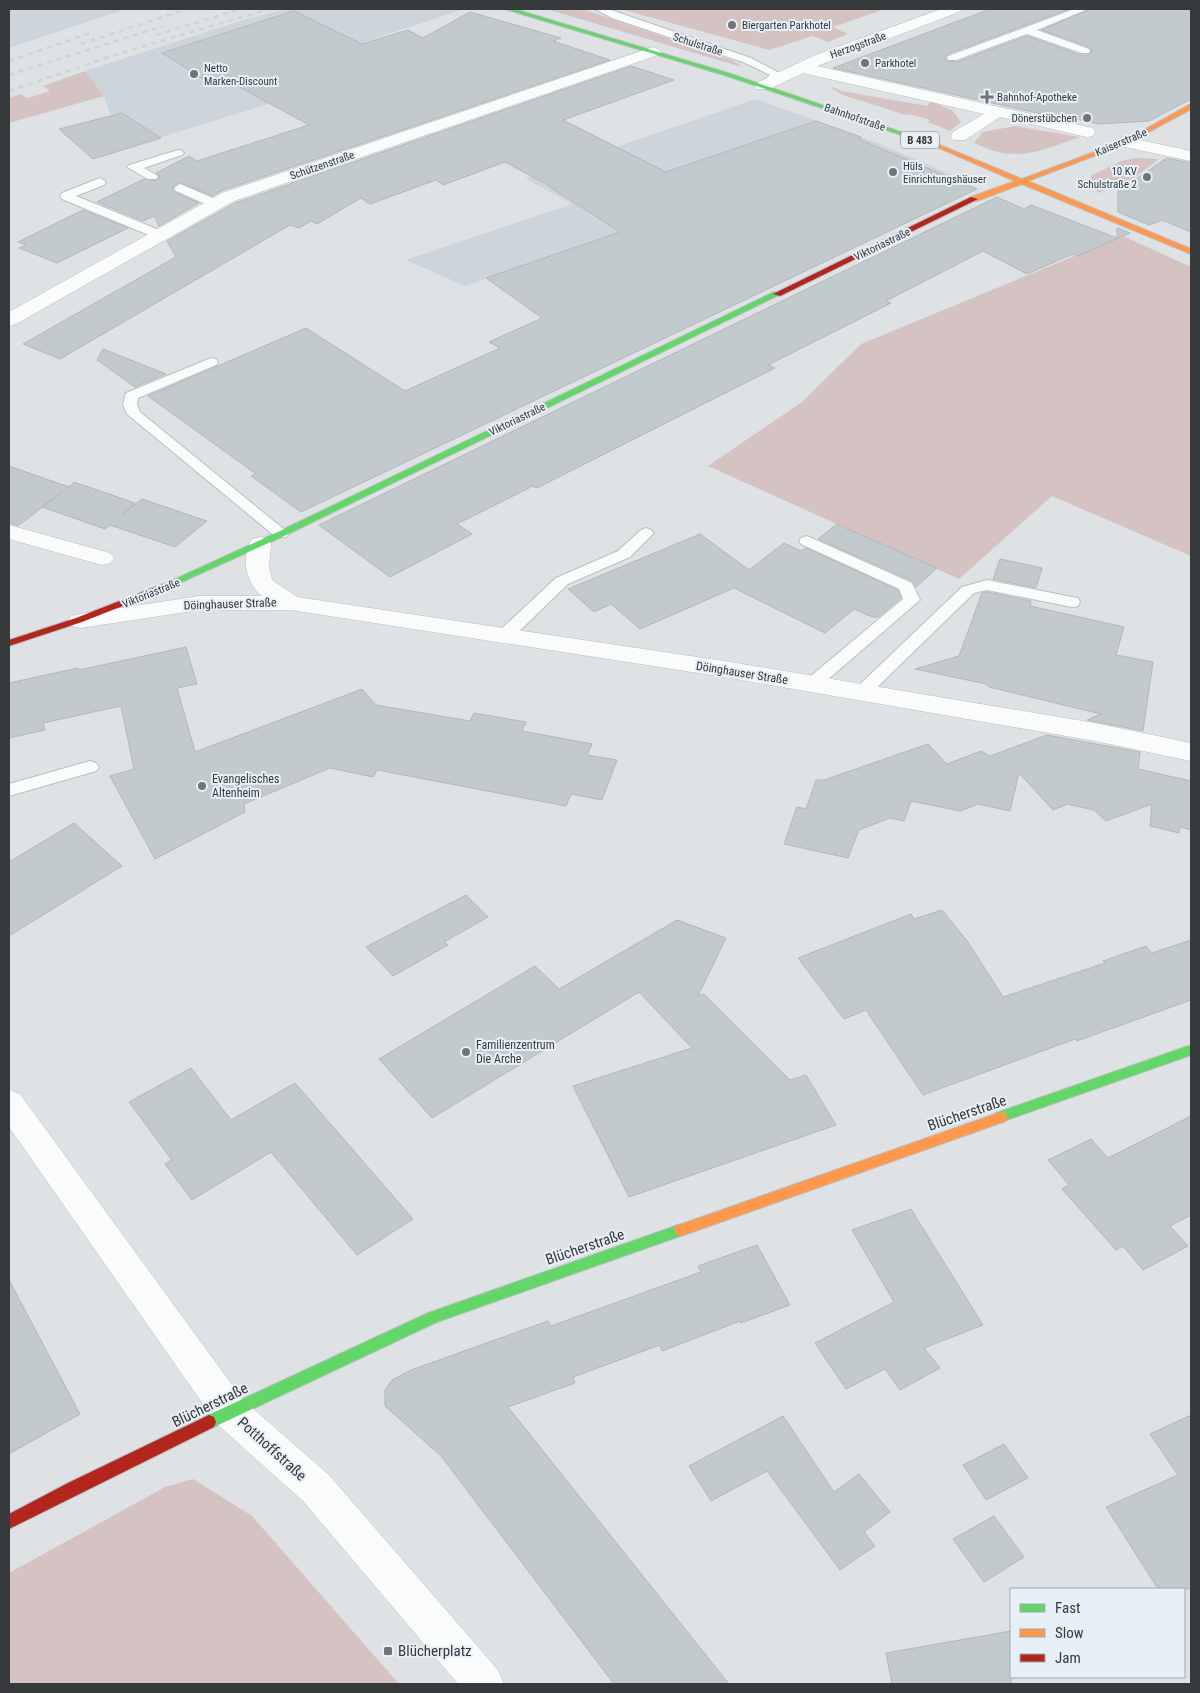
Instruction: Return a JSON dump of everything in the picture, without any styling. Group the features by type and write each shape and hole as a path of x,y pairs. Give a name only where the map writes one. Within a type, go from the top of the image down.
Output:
{"main road":[{"name":"Bahnhofstraße","path":"508,9 763,86 931,144 1191,252"},
{"name":"Kaiserstraße","path":"1019,180 1126,142 1191,106"},
{"name":"Viktoriastraße","path":"9,643 80,621 182,580 984,194 1019,180"},
{"name":"Blücherstraße","path":"9,1522 73,1488 230,1412 433,1317 1191,1050"}],"street":[{"name":"Herzogstraße","path":"763,86 800,67 954,9"},
{"name":"Schützenstraße","path":"9,320 228,197 653,52"},
{"path":"800,67 1086,132"},
{"path":"958,136 996,113"},
{"path":"1126,142 1191,156"},
{"path":"9,532 102,558"},
{"name":"Döinghauser Straße","path":"260,544 258,577 267,591 291,603"},
{"name":"Döinghauser Straße","path":"80,621 200,603 291,603 812,684 1095,732 1191,752"},
{"name":"Potthoffstraße","path":"9,1103 230,1412 316,1488 484,1684"}],"lane":[{"name":"Schulstraße","path":"600,9 747,60 778,76 763,86"},
{"path":"952,58 1083,9"},
{"path":"1027,30 1085,51"},
{"path":"152,176 132,167 178,153"},
{"path":"100,182 66,196 160,235"},
{"path":"180,188 216,204"},
{"path":"211,362 131,396 130,404 134,414 281,534"},
{"path":"504,636 562,581 624,554 646,533"},
{"path":"807,541 906,586 912,600 812,684"},
{"path":"861,693 968,590 987,585 1072,602"},
{"path":"9,790 90,767"}],"shaded area":[{"path":"9,9 126,9 9,48"},
{"name":"Netto Marken-Discount","path":"287,9 461,10 349,47 316,89 146,142 110,114 104,96 85,71 247,19"},
{"path":"546,9 582,9 734,61 742,67"},
{"path":"620,9 885,9 833,27 848,34 828,42 813,36 769,50"},
{"path":"85,71 104,96 9,123 9,98 20,94 28,98 50,91 43,86"},
{"path":"832,87 842,91 927,106 931,101 953,111 961,122 950,131 928,122 930,120 910,114 906,115 843,95"},
{"path":"756,99 877,143 966,181 960,186 786,175 465,286 406,260 572,204 525,178"},
{"path":"1015,126 1080,137 1040,151 1016,154 1003,153 974,143 983,132"},
{"path":"1136,158 1159,159 1134,178 1098,193 1090,184 1091,176 1121,161"},
{"path":"1123,236 1191,267 1191,556 1052,496 959,579 708,466 802,402 861,344"},
{"name":"Blücherplatz","path":"193,1479 252,1516 399,1684 9,1684 9,1573 165,1487"}],"building":[{"path":"990,9 1069,9 947,54 945,57 946,61 957,62 1027,36 1080,55 1089,55 1092,52 1090,47 1042,30 1090,9 1191,9 1191,99 1149,121 1099,124 1058,115 1056,117 833,68"},
{"path":"294,11 362,44 408,30 423,38 470,12 561,38 553,41 610,60 221,191 213,196 179,182 172,188 174,192 199,203 159,226 154,216 143,221 97,202 144,179 156,181 160,176 156,173 189,156 197,161 309,125 223,78 210,83 162,53"},
{"path":"631,66 674,80 563,120 666,172 816,121 861,137 858,139 977,189 301,512 251,476 256,474 148,396 306,328 405,391 500,348 489,342 542,318 486,278 620,232 544,183 505,162 443,185 436,180 370,204 361,198 317,224 311,221 299,228 290,225 60,359 23,344 176,257 167,241 235,203"},
{"path":"122,113 161,138 93,159 59,129"},
{"path":"1167,158 1191,163 1191,232 1162,220 1149,225 1118,212 1118,191"},
{"path":"997,197 1024,209 1031,205 1117,238 1117,228 1130,233 1077,256 1073,254 1027,274 983,251 886,301 891,303 768,365 775,368 537,488 533,486 457,524 472,534 390,577 319,525"},
{"path":"83,210 128,228 57,263 19,248 26,245 18,242"},
{"path":"103,349 166,374 135,387 97,360"},
{"path":"9,466 69,487 74,482 135,503 121,515 142,499 207,521 175,547 110,525 105,529 42,507 18,526 9,523"},
{"path":"837,524 937,568 916,587 913,581 818,539"},
{"path":"700,534 749,570 784,543 801,551 806,548 898,590 901,598 878,617 872,617 854,609 825,633 734,588 640,629 611,604 594,612 568,589"},
{"path":"1000,559 1042,568 1036,588 993,579"},
{"path":"987,592 1031,601 1030,606 1124,627 1116,655 1153,662 1143,731 1087,720 1101,714 989,687 986,684 915,669 959,656 982,593"},
{"path":"186,647 197,684 177,688 195,752 362,689 376,705 470,721 474,713 526,722 522,731 592,744 587,755 617,760 602,800 571,794 566,806 377,770 373,777 330,768 244,804 245,812 155,859 110,776 134,769 121,706 43,723 45,730 9,738 9,683"},
{"path":"1047,735 1140,752 1138,769 1191,781 1191,830 1180,827 1179,833 1150,826 1152,804 1106,821 1094,810 1068,804 1053,810 1019,773 1010,811 978,804 960,811 911,801 904,821 890,818 859,830 848,858 784,844 797,807 806,809 816,780 824,780 928,744 947,764 981,751 990,756"},
{"path":"74,823 122,866 9,936 9,862"},
{"path":"466,895 488,917 444,942 448,945 393,976 366,947"},
{"path":"942,910 968,942 1003,997 1105,963 1103,961 1146,946 1152,953 1191,940 1191,1000 1077,1041 1075,1039 923,1095 866,1010 844,1019 798,958 911,914 914,919"},
{"path":"677,920 726,938 698,996 704,994 790,1080 806,1075 836,1125 629,1197 573,1086 692,1048 639,992 432,1118 379,1059 535,966 559,989"},
{"path":"191,1068 231,1120 295,1083 413,1219 357,1255 271,1152 192,1200 165,1164 172,1160 129,1102"},
{"path":"1191,1116 1191,1215 1170,1226 1188,1246 1143,1270 1123,1246 1116,1250 1062,1189 1069,1185 1048,1160 1091,1139 1108,1158"},
{"path":"911,1209 983,1325 924,1348 940,1368 900,1390 885,1369 846,1389 815,1343 894,1302 852,1230"},
{"path":"757,1245 790,1305 741,1323 740,1321 662,1351 660,1345 573,1377 575,1383 508,1407 729,1684 614,1684 441,1456 385,1406 385,1390 392,1380 411,1370 548,1321 551,1326 701,1272 698,1266"},
{"path":"9,1280 80,1414 9,1454"},
{"path":"1191,1415 1191,1589 1157,1588 1106,1507 1178,1475 1150,1434"},
{"path":"783,1416 834,1492 859,1474 890,1512 864,1532 875,1546 840,1570 767,1471 711,1501 689,1466"},
{"path":"1004,1444 1028,1478 986,1500 963,1465"},
{"path":"994,1516 1024,1557 984,1582 953,1539"},
{"path":"1010,1631 1011,1684 892,1684 886,1653"}],"railway":[{"path":"81,44 187,9"},
{"path":"156,35 240,9"},
{"path":"9,91 127,51 269,9"},
{"path":"9,75 163,26"},
{"path":"9,61 90,33"}],"traffic: fast":[{"path":"508,9 726,74 933,144"},
{"path":"163,587 281,534 777,294"},
{"path":"1001,1117 1191,1050"},
{"path":"209,1422 433,1317 681,1230"}],"traffic: slow":[{"path":"974,199 1126,142 1191,106"},
{"path":"933,144 1191,252"},
{"path":"681,1230 1001,1117"}],"traffic: jam":[{"path":"777,294 974,199"},
{"path":"9,643 79,620 163,587"},
{"path":"9,1522 73,1488 209,1422"}],"place":[{"name":"Biergarten Parkhotel","path":"732,25"},
{"name":"Parkhotel","path":"865,63"},
{"name":"Netto Marken-Discount","path":"194,74"},
{"name":"Bahnhof-Apotheke","path":"987,97"},
{"name":"Dönerstübchen","path":"1087,118"},
{"name":"Hüls Einrichtungshäuser","path":"893,172"},
{"name":"10 KV Schulstraße 2","path":"1147,177"},
{"name":"Evangelisches Altenheim","path":"202,786"},
{"name":"Familienzentrum Die Arche","path":"466,1052"},
{"name":"Blücherplatz","path":"388,1651"}]}
